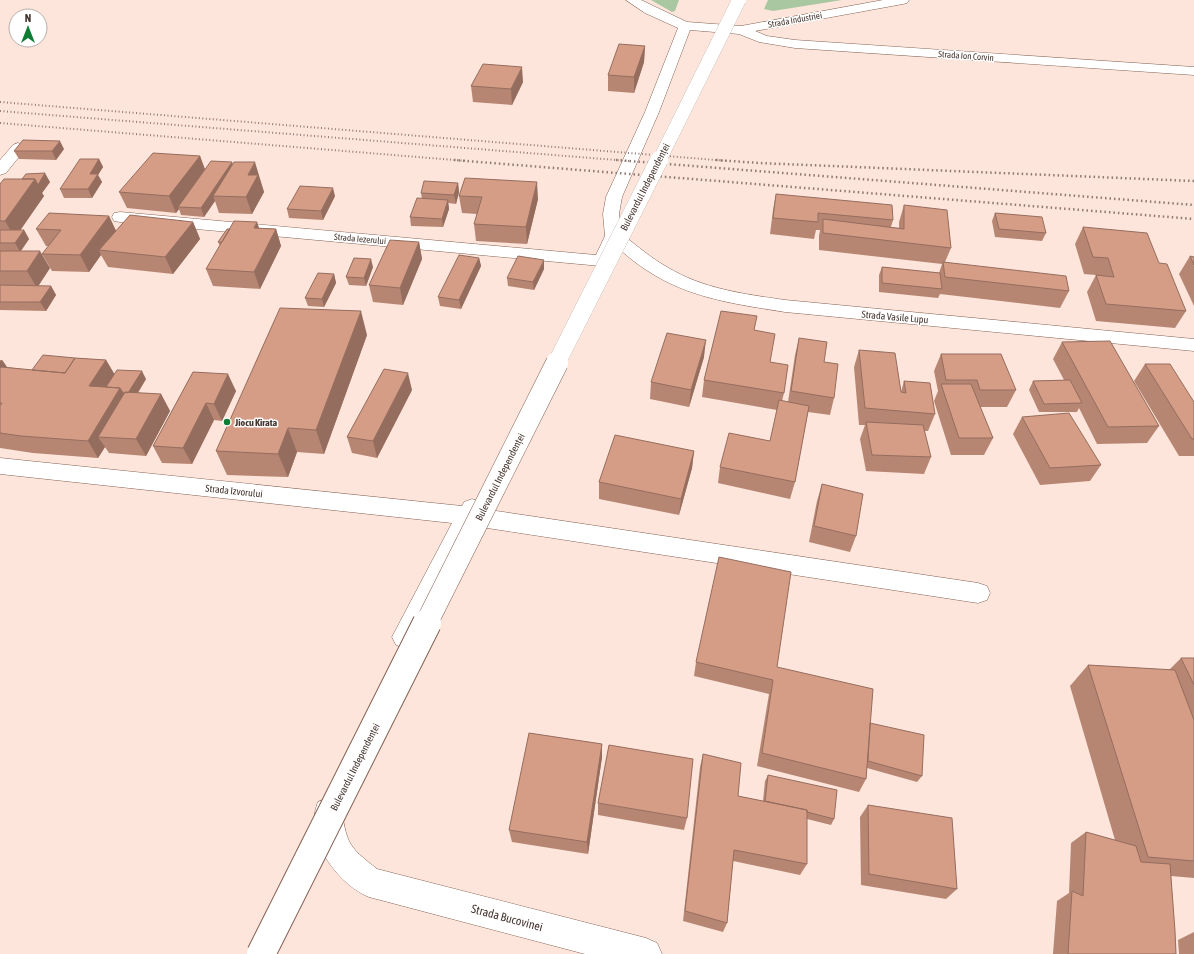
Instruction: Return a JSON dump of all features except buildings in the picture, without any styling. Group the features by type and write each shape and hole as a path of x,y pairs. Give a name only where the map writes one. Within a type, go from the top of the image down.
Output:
{"street":[{"name":"Strada Industriei","path":"632,0 654,13 686,26 741,30 903,0"},
{"name":"Bulevardul Independenței","path":"261,954 738,0"},
{"path":"468,516 614,236 612,214 614,197 652,112 686,26"},
{"name":"Strada Ion Corvin","path":"741,30 764,39 795,44 1194,71"},
{"path":"0,170 18,148"},
{"name":"Strada Iezerului","path":"120,217 601,261"},
{"name":"Strada Vasile Lupu","path":"614,236 641,258 667,276 688,286 744,300 785,306 1194,345"},
{"name":"Strada Izvorului","path":"0,466 468,516 978,593"},
{"name":"Strada Bucovinei","path":"468,516 335,775 327,807 334,846 347,864 369,882 646,954"}],"green space":[{"path":"651,0 679,0 675,11 672,12"},
{"path":"768,0 842,0 773,11 764,9"}],"railway":[{"path":"0,102 728,161"},
{"path":"0,111 629,161"},
{"path":"0,123 467,161"},
{"path":"454,160 1194,219"},
{"path":"616,160 1194,205"},
{"path":"716,160 1194,181"}],"place":[{"name":"Jiocu Kirata","path":"227,422"}]}
